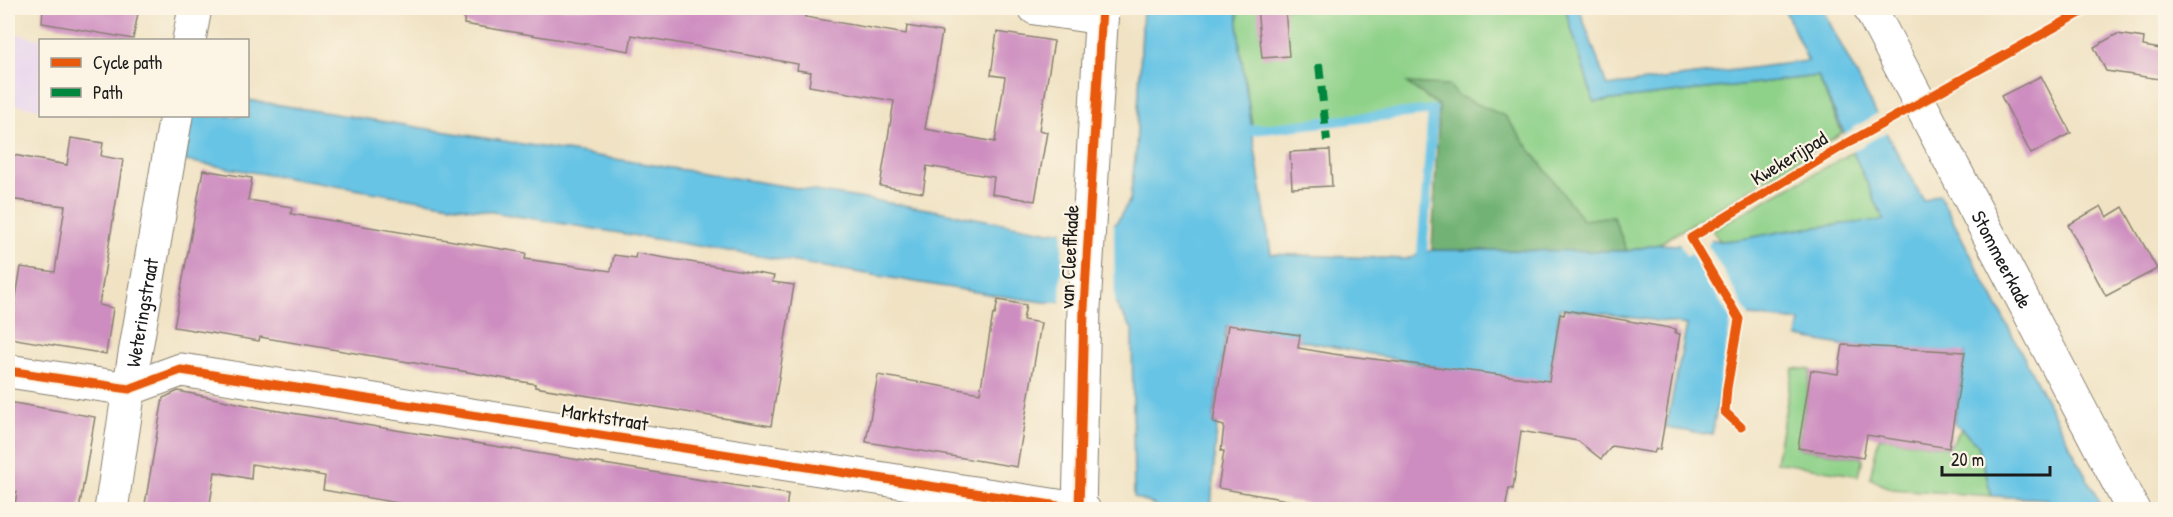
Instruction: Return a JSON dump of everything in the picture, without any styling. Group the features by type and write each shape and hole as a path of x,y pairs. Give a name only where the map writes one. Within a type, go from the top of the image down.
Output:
{"street":[{"path":"189,39 195,8"},
{"path":"1035,8 1101,13"},
{"name":"Stommeerkade","path":"1870,8 2133,510"},
{"name":"van Cleeffkade","path":"1081,509 1084,308 1101,13"},
{"name":"Weteringstraat","path":"111,510 129,389 176,117"},
{"path":"8,370 129,389"},
{"name":"Marktstraat","path":"129,389 181,370 1081,509"}],"shaded area":[{"path":"8,32 39,39 39,109 8,103"}],"green space":[{"path":"1237,8 1565,8 1594,102 1818,76 1842,133 1659,244 1627,251 1613,216 1583,221 1505,116 1458,96 1408,84 1439,106 1253,130 1240,50"},
{"path":"1407,83 1449,85 1458,96 1505,116 1583,220 1613,216 1627,251 1432,250 1439,106"},
{"path":"1853,152 1884,220 1790,230 1748,239 1720,241 1712,230"},
{"path":"1793,368 1811,370 1798,448 1863,458 1859,476 1776,462"},
{"path":"1961,429 1978,445 1992,496 1891,489 1870,478 1879,437 1949,448"}],"water":[{"path":"1143,8 1237,8 1240,50 1271,254 1406,259 1432,250 1627,251 1659,244 1677,245 1695,236 1723,241 1792,230 1884,220 1818,76 1594,102 1565,8 1579,8 1607,86 1808,61 1784,8 1822,8 1924,201 1939,194 2103,509 2046,509 2048,499 1992,496 1978,445 1954,422 1965,353 1841,345 1797,337 1800,321 1750,316 1732,323 1712,435 1666,428 1687,325 1560,308 1548,389 1227,326 1213,423 1217,425 1211,509 1157,509 1157,506 1134,497 1132,329 1115,303 1044,302 994,295 185,161 190,117 249,117 249,100 927,209 1050,232 1116,223 1130,200 1136,150"}],"pier":[{"path":"1878,113 1888,131 1850,153 1841,136"},
{"path":"1114,221 1115,309 1113,306 1060,305 1063,229"},
{"path":"1701,232 1710,235 1711,240 1708,245 1749,316 1749,320 1734,325 1723,387 1719,386 1731,320 1691,253 1686,256 1678,241 1685,235"}],"building":[{"path":"43,8 139,8 133,39 42,23"},
{"path":"465,8 807,8 805,17 906,34 907,26 942,32 925,129 995,142 1005,77 991,75 997,32 1054,41 1039,130 1047,132 1035,201 992,194 994,177 927,166 923,193 880,186 894,101 809,86 811,72 797,70 798,64 632,35 629,51 464,24"},
{"path":"1257,8 1285,8 1289,56 1262,58"},
{"path":"2117,34 2144,38 2143,46 2166,50 2166,80 2106,71 2094,47"},
{"path":"2041,76 2071,133 2031,154 2001,96"},
{"path":"71,138 103,143 101,156 123,160 99,305 113,308 106,354 9,338 21,267 55,272 65,206 8,199 8,154 67,165"},
{"path":"1330,150 1332,186 1292,188 1290,152"},
{"path":"203,170 252,178 248,200 292,207 291,214 526,253 525,259 611,271 614,255 635,258 636,253 774,276 772,282 794,285 771,426 535,387 535,384 260,337 259,341 174,327"},
{"path":"2101,206 2107,217 2123,207 2157,269 2106,296 2068,225"},
{"path":"998,300 1026,305 1023,320 1041,323 1017,467 866,442 878,375 980,393 993,314 995,315"},
{"path":"1565,310 1676,329 1675,333 1680,334 1660,450 1656,449 1654,453 1612,446 1601,459 1578,441 1521,431 1513,489 1509,488 1505,510 1344,510 1218,488 1224,451 1221,451 1224,426 1213,423 1228,325 1300,335 1298,348 1549,381 1560,314 1564,315"},
{"path":"1843,345 1965,352 1949,448 1867,435 1863,458 1798,448 1811,370 1838,374"},
{"path":"178,391 267,409 788,494 786,510 438,510 323,490 325,476 252,464 251,479 215,472 209,510 144,510 163,398"},
{"path":"8,402 95,417 79,510 14,510 17,492 8,490"}],"waterway":[{"path":"1253,130 1433,110 1422,253"}],"marked path":[{"path":"1319,64 1327,141"}],"cycle path":[{"path":"1079,510 1084,308 1102,8"},
{"name":"Kwekerijpad","path":"1741,427 1725,412 1739,319 1691,238 1846,144 2089,8"},
{"path":"8,371 129,389 181,370 1084,510"}]}
